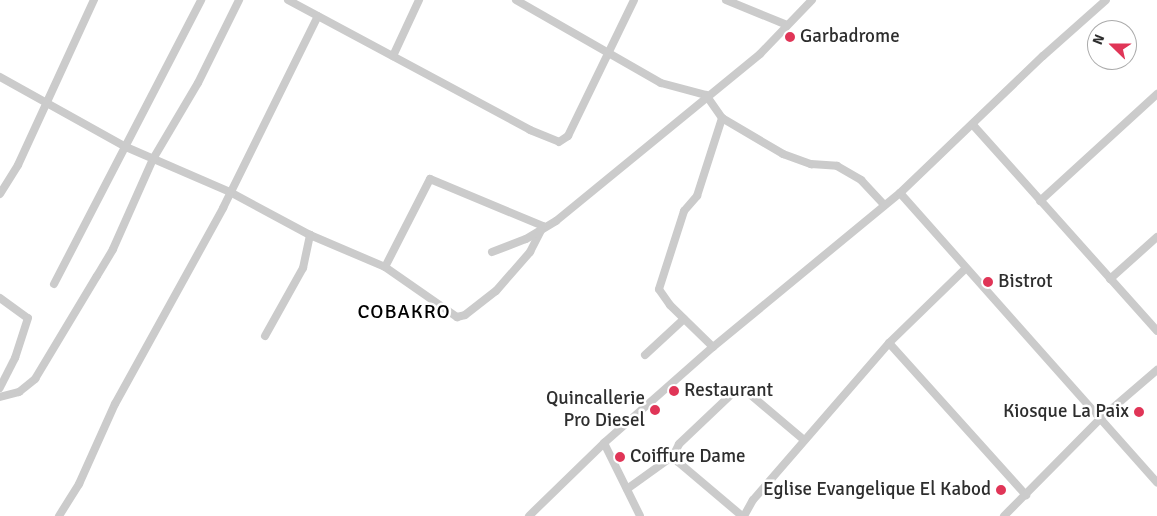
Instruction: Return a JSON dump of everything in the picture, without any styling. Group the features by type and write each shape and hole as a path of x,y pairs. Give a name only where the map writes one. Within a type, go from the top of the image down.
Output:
{"street":[{"path":"0,194 18,165 94,0"},
{"path":"54,284 202,0"},
{"path":"0,398 19,392 35,380 113,249 153,160 198,83 239,0"},
{"path":"288,0 530,130 559,142 568,136 634,0"},
{"path":"393,56 419,0"},
{"path":"516,0 661,84 706,95 722,118 794,160 837,166 861,180 884,205"},
{"path":"726,0 787,26"},
{"path":"492,252 526,239 543,226 556,221 706,95 760,54 812,0"},
{"path":"529,516 604,443 713,347 900,193 1043,56 1106,0"},
{"path":"60,516 79,484 116,404 230,192 318,16"},
{"path":"0,78 46,101 126,147 230,192 310,235 385,267 457,317 466,315 496,291 530,252 543,226"},
{"path":"1040,201 1157,94"},
{"path":"713,347 662,297 659,281 673,252 684,210 697,196 722,118"},
{"path":"973,125 1157,331"},
{"path":"385,267 430,179 543,226"},
{"path":"900,193 1157,482"},
{"path":"265,336 303,268 310,235"},
{"path":"1110,279 1157,236"},
{"path":"673,456 743,516 753,500 888,343 966,268"},
{"path":"0,298 28,318 15,358 0,388"},
{"path":"645,355 684,319"},
{"path":"888,343 1026,495"},
{"path":"1004,516 1101,418 1157,370"},
{"path":"627,489 673,456 679,444 736,390 746,391 804,440"},
{"path":"604,443 640,516"}],"place":[{"name":"Garbadrome","path":"790,37"},
{"name":"Bistrot","path":"988,282"},
{"name":"Restaurant","path":"674,391"},
{"name":"Quincallerie Pro Diesel","path":"655,410"},
{"name":"Kiosque La Paix","path":"1139,412"},
{"name":"Coiffure Dame","path":"620,457"},
{"name":"Eglise Evangelique El Kabod","path":"1001,490"}],"district":[{"name":"COBAKRO","path":"404,311"}]}
